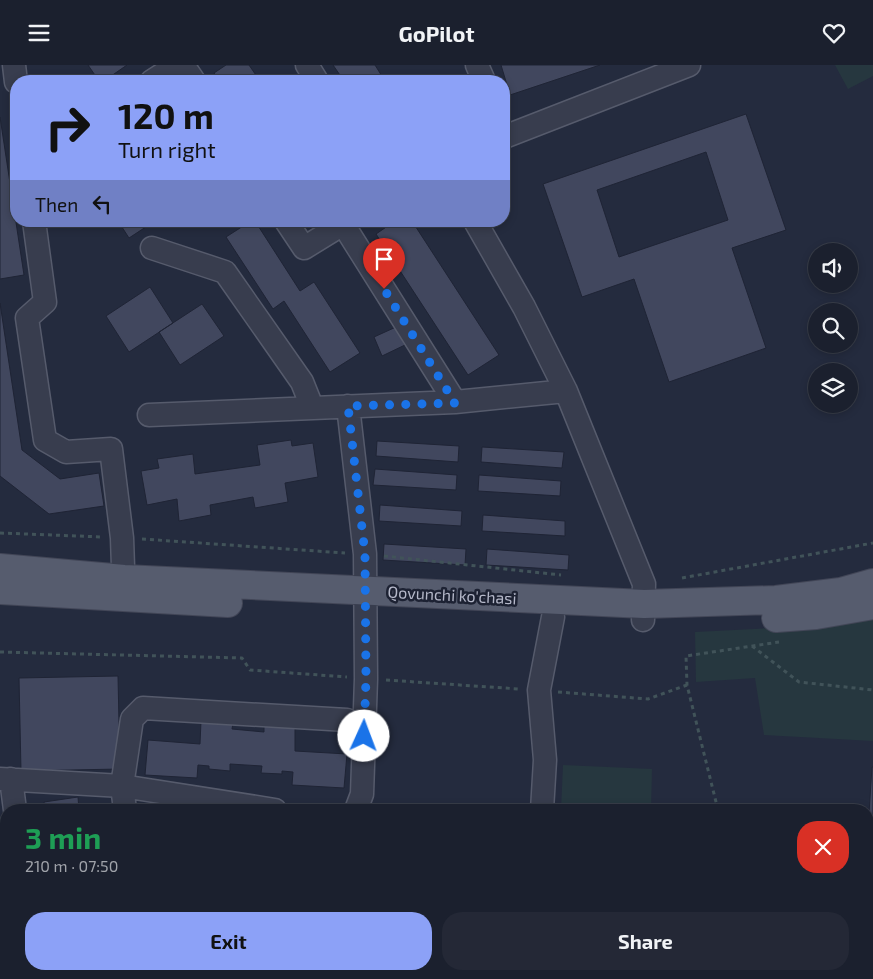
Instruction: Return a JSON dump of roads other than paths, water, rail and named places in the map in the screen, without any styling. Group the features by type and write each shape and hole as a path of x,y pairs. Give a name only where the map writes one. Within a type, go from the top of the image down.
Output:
{"main road":[{"name":"Qovunchi ko'chasi","path":"0,568 124,589"},
{"name":"Qovunchi ko'chasi","path":"365,600 553,617 643,612 776,600 841,591 873,583"},
{"name":"Qovunchi ko'chasi","path":"0,590 124,589 790,617 873,605"}],"street":[{"path":"162,75 178,65"},
{"path":"510,133 689,65"},
{"path":"35,227 44,302 27,318 45,440 66,452 111,449 122,538 124,589"},
{"path":"290,227 304,248 337,227"},
{"path":"348,227 455,403"},
{"path":"478,227 524,307 566,391 644,584 643,612"},
{"path":"152,248 225,272 302,382 312,407"},
{"path":"149,415 312,407 455,403 566,391"},
{"path":"348,406 365,554 366,679 362,794 358,804"},
{"path":"542,804 544,760 539,690 553,617"},
{"path":"124,804 122,786 132,719 143,708 347,720"},
{"path":"13,804 6,779 122,786 237,804"}]}
